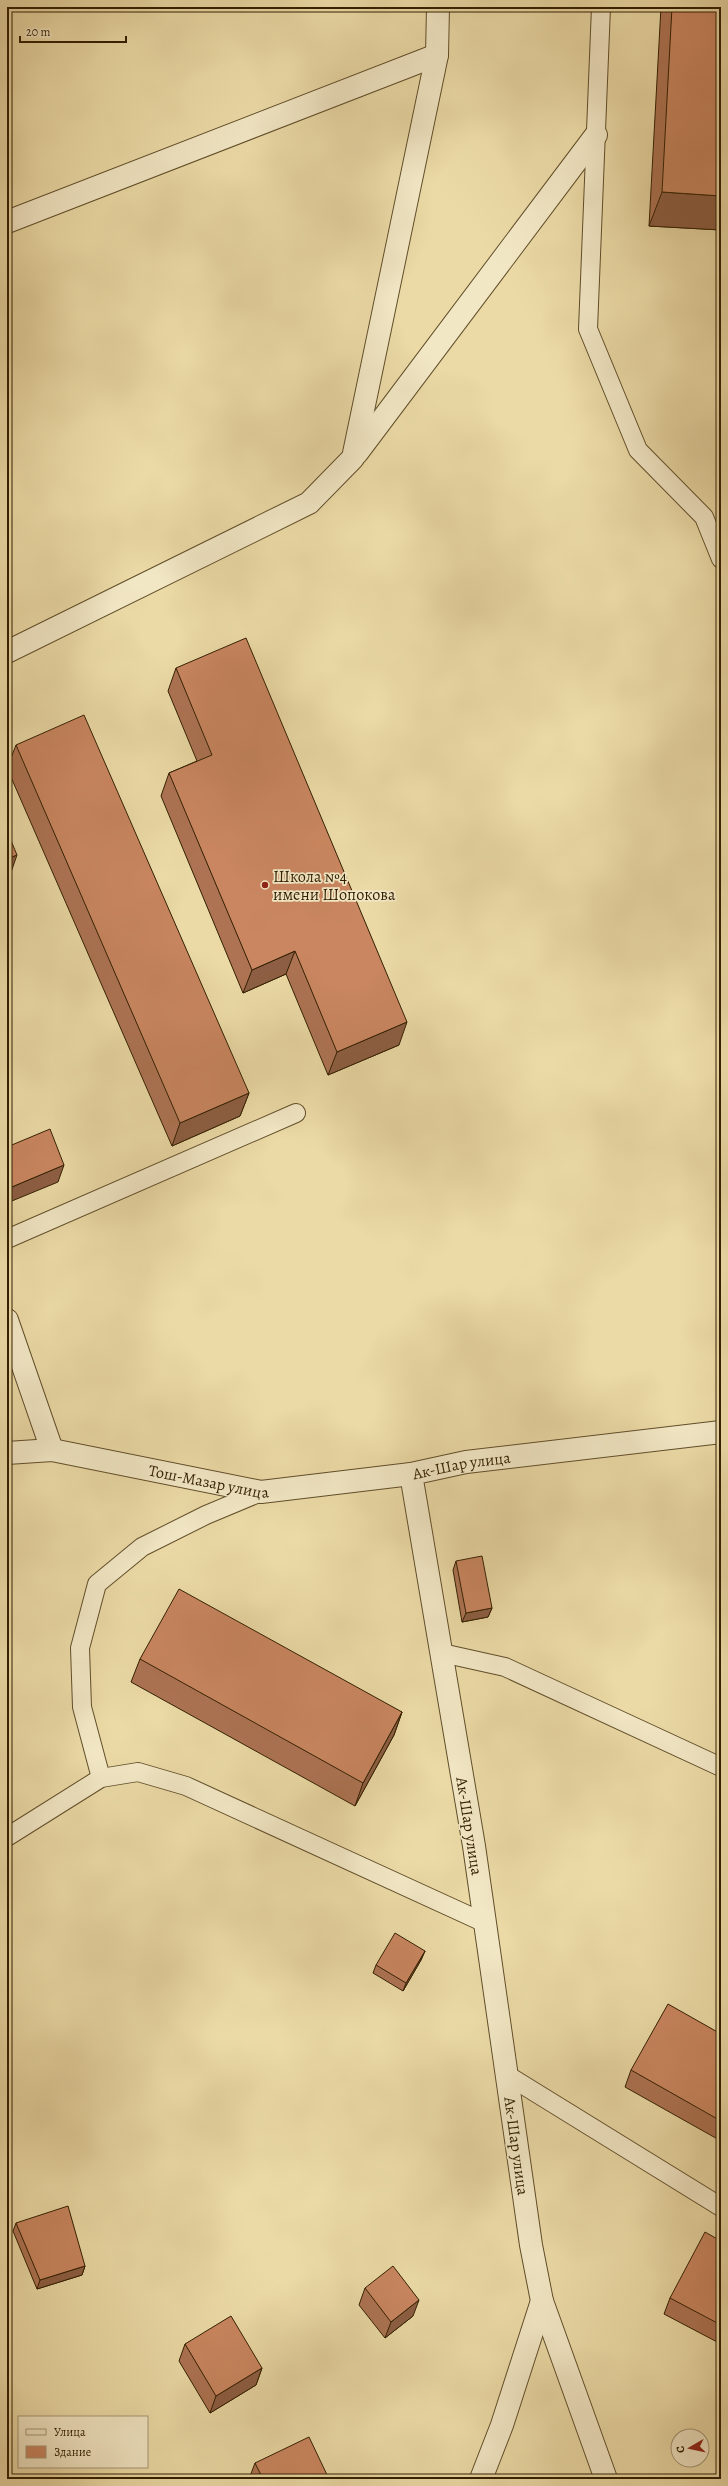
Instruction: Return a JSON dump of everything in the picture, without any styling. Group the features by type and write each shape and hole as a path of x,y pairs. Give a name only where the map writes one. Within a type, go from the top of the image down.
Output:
{"street":[{"path":"353,458 437,55 438,7"},
{"path":"7,222 437,55"},
{"path":"7,652 309,503 353,458 596,134"},
{"path":"7,1320 52,1450"},
{"name":"Ак-Шар улица","path":"606,2479 542,2302 531,2245 473,1838 411,1474 466,1462 721,1432"},
{"name":"Тош-Мазар улица","path":"7,1453 52,1450 261,1492 411,1474"},
{"path":"481,2479 502,2425 542,2302"}],"lane":[{"path":"601,7 588,329 638,450 704,517 721,559"},
{"path":"7,1239 296,1113"},
{"path":"101,1778 82,1707 80,1648 97,1584 142,1546 206,1515 261,1492"},
{"path":"442,1653 505,1667 721,1767"},
{"path":"7,1837 101,1778 138,1772 186,1786 485,1923"},
{"path":"507,2075 721,2207"}],"building":[{"path":"672,7 721,7 721,196 662,192"},
{"name":"Школа №4 имени Шопокова","path":"246,638 407,1022 337,1052 295,951 252,970 169,773 212,755 176,668"},
{"path":"84,715 249,1093 180,1123 16,745"},
{"path":"7,831 17,855 7,859"},
{"path":"50,1129 64,1165 7,1189 7,1147"},
{"path":"482,1556 492,1608 466,1613 456,1561"},
{"path":"179,1589 402,1712 363,1783 140,1659"},
{"path":"395,1933 425,1951 406,1983 376,1965"},
{"path":"668,2004 721,2034 721,2121 631,2070"},
{"path":"68,2206 85,2266 40,2280 16,2223"},
{"path":"705,2232 721,2241 721,2325 670,2298"},
{"path":"393,2266 419,2300 391,2322 365,2288"},
{"path":"231,2316 262,2368 216,2396 185,2344"},
{"path":"309,2437 329,2479 263,2479 255,2463"}],"place":[{"name":"Школа №4 имени Шопокова","path":"265,885"}]}
